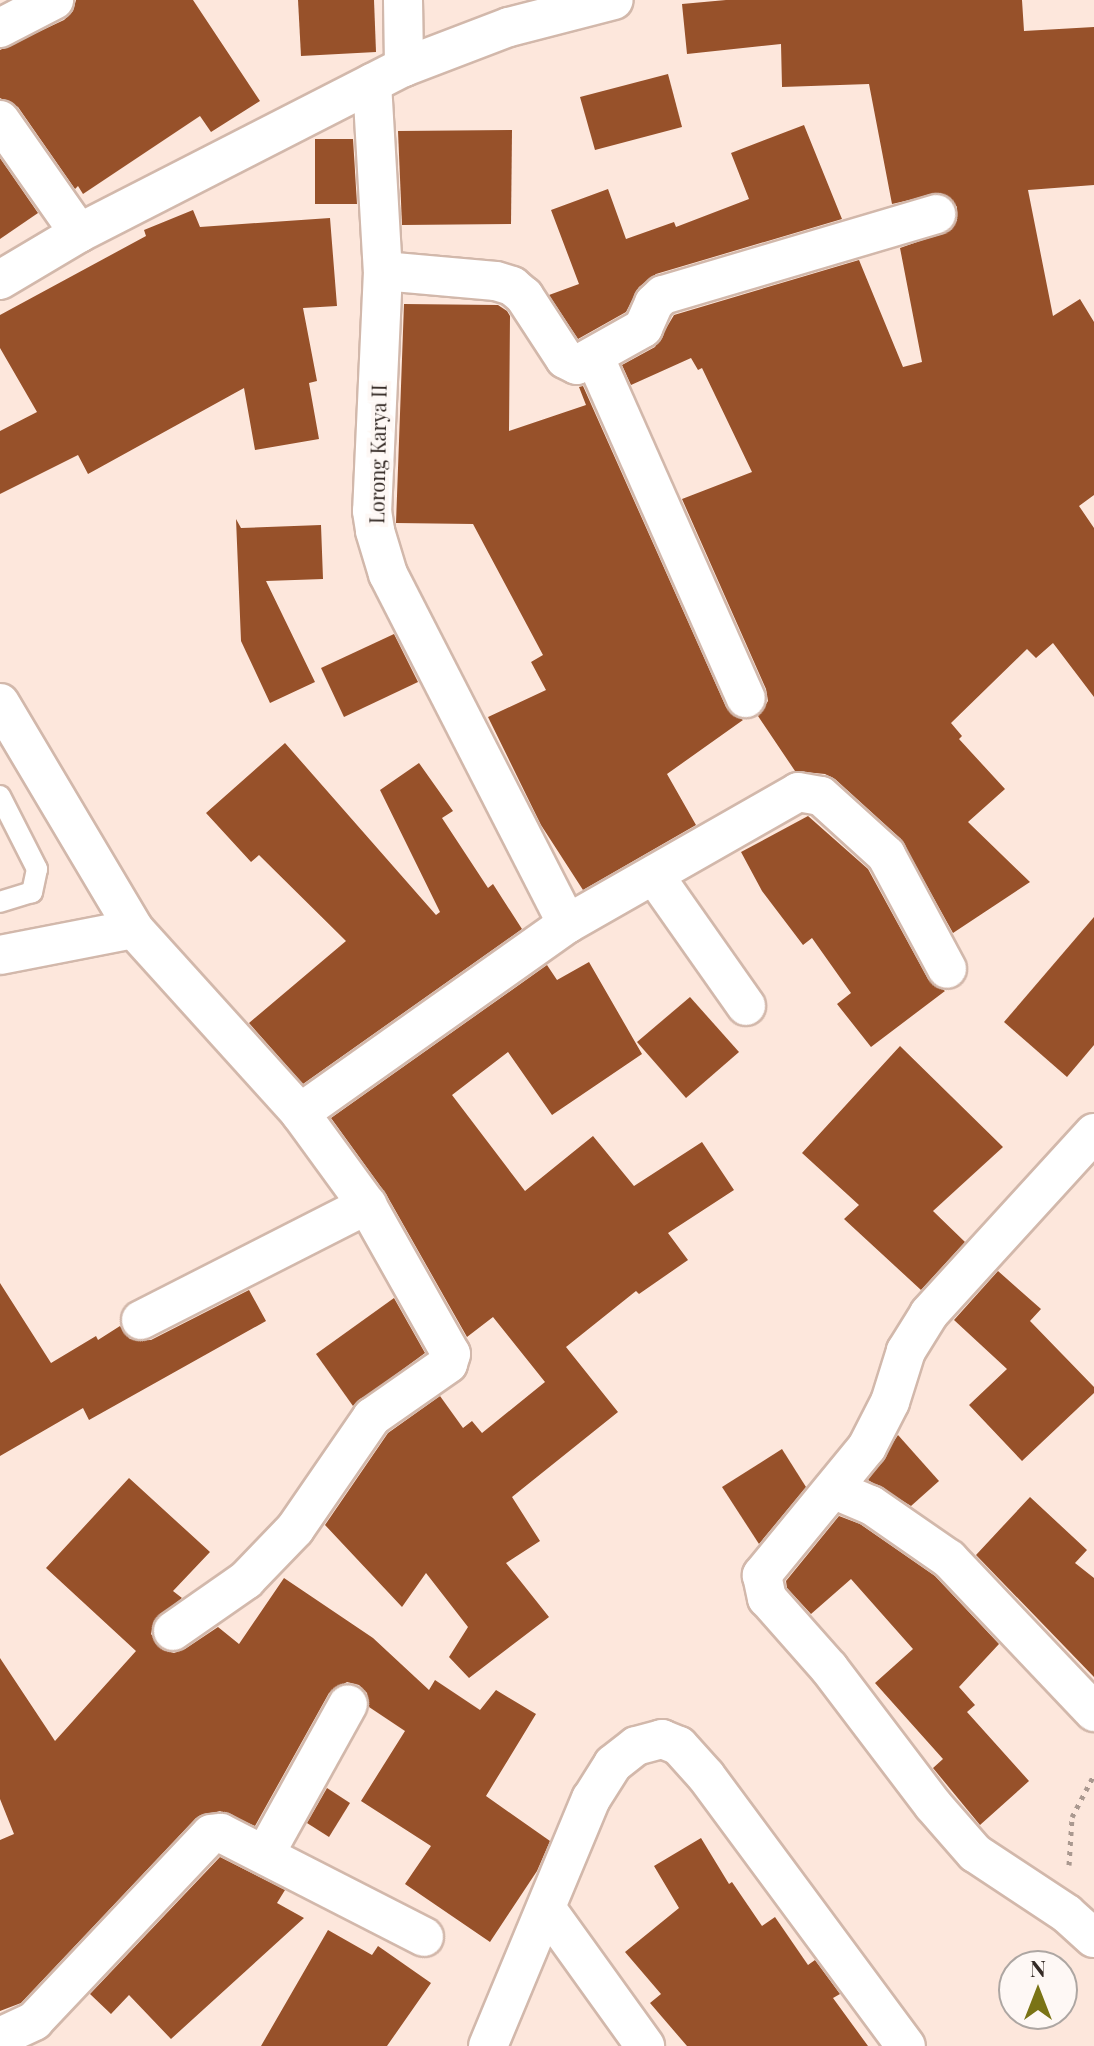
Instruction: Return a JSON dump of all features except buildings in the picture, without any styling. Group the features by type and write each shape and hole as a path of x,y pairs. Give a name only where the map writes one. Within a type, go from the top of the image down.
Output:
{"street":[{"path":"0,28 54,0"},
{"name":"Lorong Karya II","path":"403,0 388,75 372,511 388,574 567,924"},
{"path":"0,280 79,233 388,75 509,27 614,0"},
{"path":"0,120 79,233"},
{"path":"383,271 496,281 512,286 524,296 565,359 577,365 595,358 643,328 654,303 663,295 936,214"},
{"path":"595,358 746,698"},
{"path":"0,703 134,929 300,1113 367,1205 451,1357 448,1364 372,1417 295,1529 246,1580 173,1631"},
{"path":"300,1113 567,924 798,792 814,793 886,855 947,969"},
{"path":"654,875 746,1006"},
{"path":"0,955 134,929"},
{"path":"1080,1926 975,1853 933,1805 829,1668 767,1598 762,1582 765,1569 835,1490 880,1425 906,1351 929,1314 1094,1133"},
{"path":"141,1320 367,1205"},
{"path":"835,1490 891,1518 949,1559 1094,1712"},
{"path":"265,1854 348,1704"},
{"path":"488,2046 591,1799 613,1764 636,1746 662,1739 670,1741 706,1776 906,2046"},
{"path":"0,2037 34,2021 207,1836 221,1833 424,1937"},
{"path":"546,1908 645,2046"}],"lane":[{"path":"0,796 37,876 32,892 0,902"}],"path":[{"path":"1080,1926 1072,1817 1094,1775"}]}
